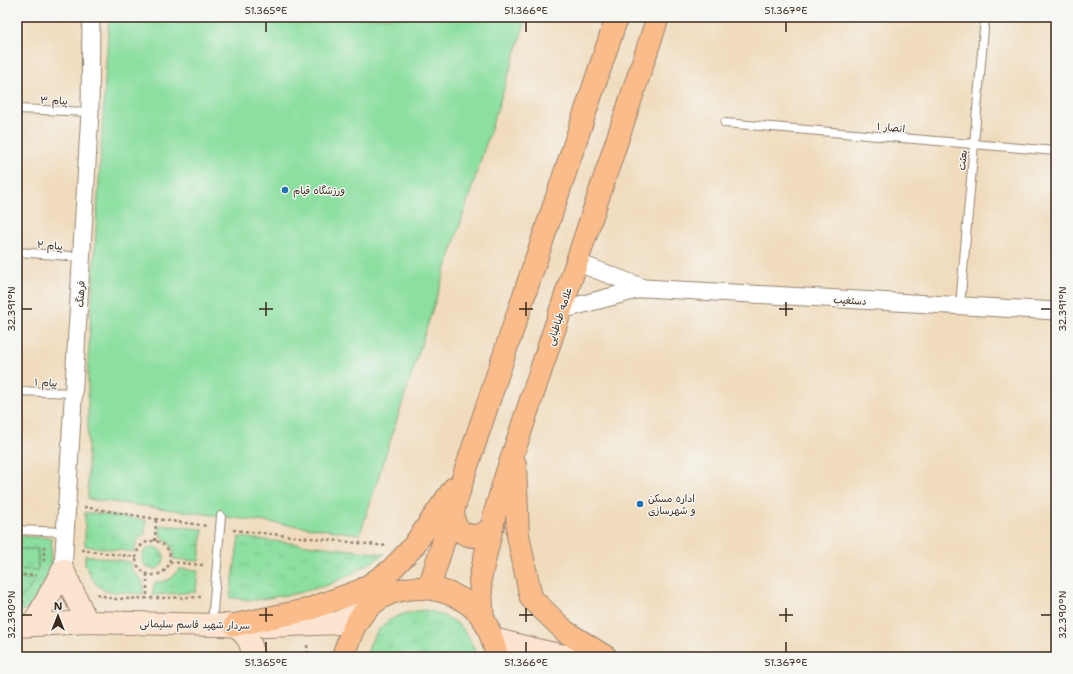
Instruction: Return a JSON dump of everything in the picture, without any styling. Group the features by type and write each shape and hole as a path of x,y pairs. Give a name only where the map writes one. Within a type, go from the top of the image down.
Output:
{"main road":[{"path":"429,588 465,472 617,17"},
{"name":"علامه طباطبایی","path":"483,619 480,579 498,502 514,449 658,17"},
{"path":"514,449 518,535 531,598 566,632 606,657"},
{"path":"235,625 307,610 362,590 390,571 410,550 465,472"},
{"path":"453,512 454,521 459,530 467,535 477,536 486,532 493,525"},
{"path":"25,625 53,573 87,622"},
{"path":"344,657 353,628 369,607 387,595 408,589 429,588 450,593 468,604 483,619 495,648 541,651 570,657"},
{"name":"سردار شهید قاسم سلیمانی","path":"25,625 87,622 266,626 338,623 369,607"},
{"path":"235,625 247,636 253,652 251,657"}],"street":[{"name":"فرهنگ","path":"53,573 66,532 90,112 91,17"},
{"path":"576,262 644,288"},
{"path":"561,310 644,288"},
{"name":"دستغیب","path":"644,288 1056,311"}],"lane":[{"name":"بعثت","path":"960,306 984,17"},
{"name":"پیام ۳","path":"17,109 90,112"},
{"name":"انصار ۱","path":"725,123 1056,151"},
{"name":"پیام ۲","path":"17,252 82,257"},
{"name":"پیام ۱","path":"17,391 74,393"},
{"path":"212,624 221,516"},
{"path":"17,530 66,532"}],"path":[{"path":"82,514 82,507 208,526 207,534"},
{"path":"154,541 156,519"},
{"path":"232,537 233,530 410,550"},
{"path":"154,541 165,545 171,556 170,562 168,567 159,574 147,574 138,567 136,557 140,547 144,543 154,541"},
{"path":"81,557 82,543"},
{"path":"81,550 136,557"},
{"path":"170,562 204,565 204,572"},
{"path":"17,575 53,573"},
{"path":"147,574 147,599"},
{"path":"94,590 99,595 113,599 202,597 202,591"}],"green space":[{"name":"ورزشگاه قیام","path":"109,17 527,17 360,534 88,499 88,362"},
{"path":"85,512 146,520 145,534 137,540 134,552 85,546"},
{"path":"160,525 203,529 199,561 174,559 173,551 170,545 160,536"},
{"path":"17,536 52,538 50,570 30,609 17,611 17,598 28,590 35,579 17,579 17,569 38,570 38,549 17,549"},
{"path":"239,537 385,554 353,573 328,585 299,593 256,600 230,598"},
{"path":"153,547 161,550 164,558 161,566 153,569 145,566 142,558 145,550"},
{"path":"17,549 38,549 38,570 17,569"},
{"path":"85,555 130,562 132,571 143,581 143,594 105,591 96,584 90,575 85,564"},
{"path":"179,569 198,570 196,592 152,595 155,582 169,579"},
{"path":"17,579 35,579 26,593 17,598"},
{"path":"426,610 445,616 459,625 469,638 477,657 366,657 374,636 387,622 404,614"}],"place":[{"name":"ورزشگاه قیام","path":"285,190"},
{"name":"اداره مسکن و شهرسازی","path":"640,504"}]}
